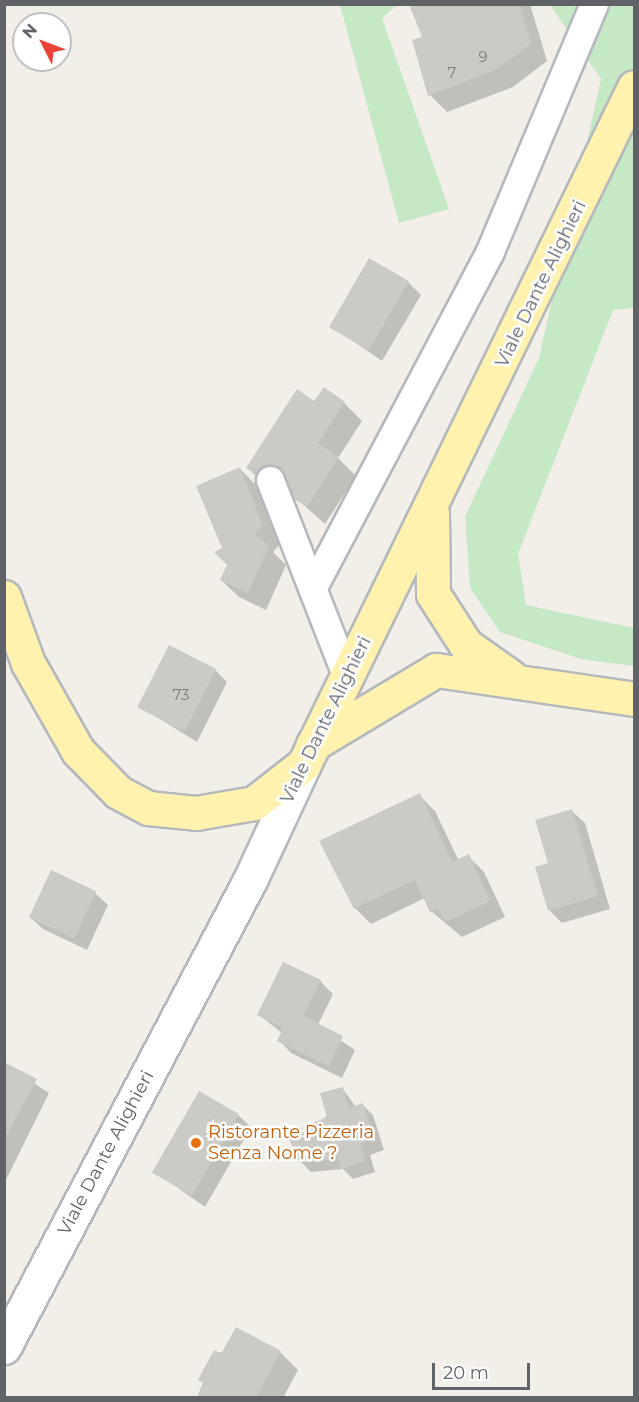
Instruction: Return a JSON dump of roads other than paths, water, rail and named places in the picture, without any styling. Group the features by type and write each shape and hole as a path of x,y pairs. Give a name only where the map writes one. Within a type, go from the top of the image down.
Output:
{"main road":[{"name":"Viale Dante Alighieri","path":"308,754 432,506 634,87"},
{"path":"432,506 433,594 466,645 517,680"},
{"path":"4,597 28,663 78,751 118,792 148,808 196,813 254,803 308,754 436,670 517,680 634,699"}],"street":[{"path":"313,587 490,251 594,4"},
{"path":"270,480 347,677"},
{"name":"Viale Dante Alighieri","path":"4,1347 250,880 308,754"}],"place":[{"name":"Ristorante Pizzeria Senza Nome ?","path":"196,1143"}]}
